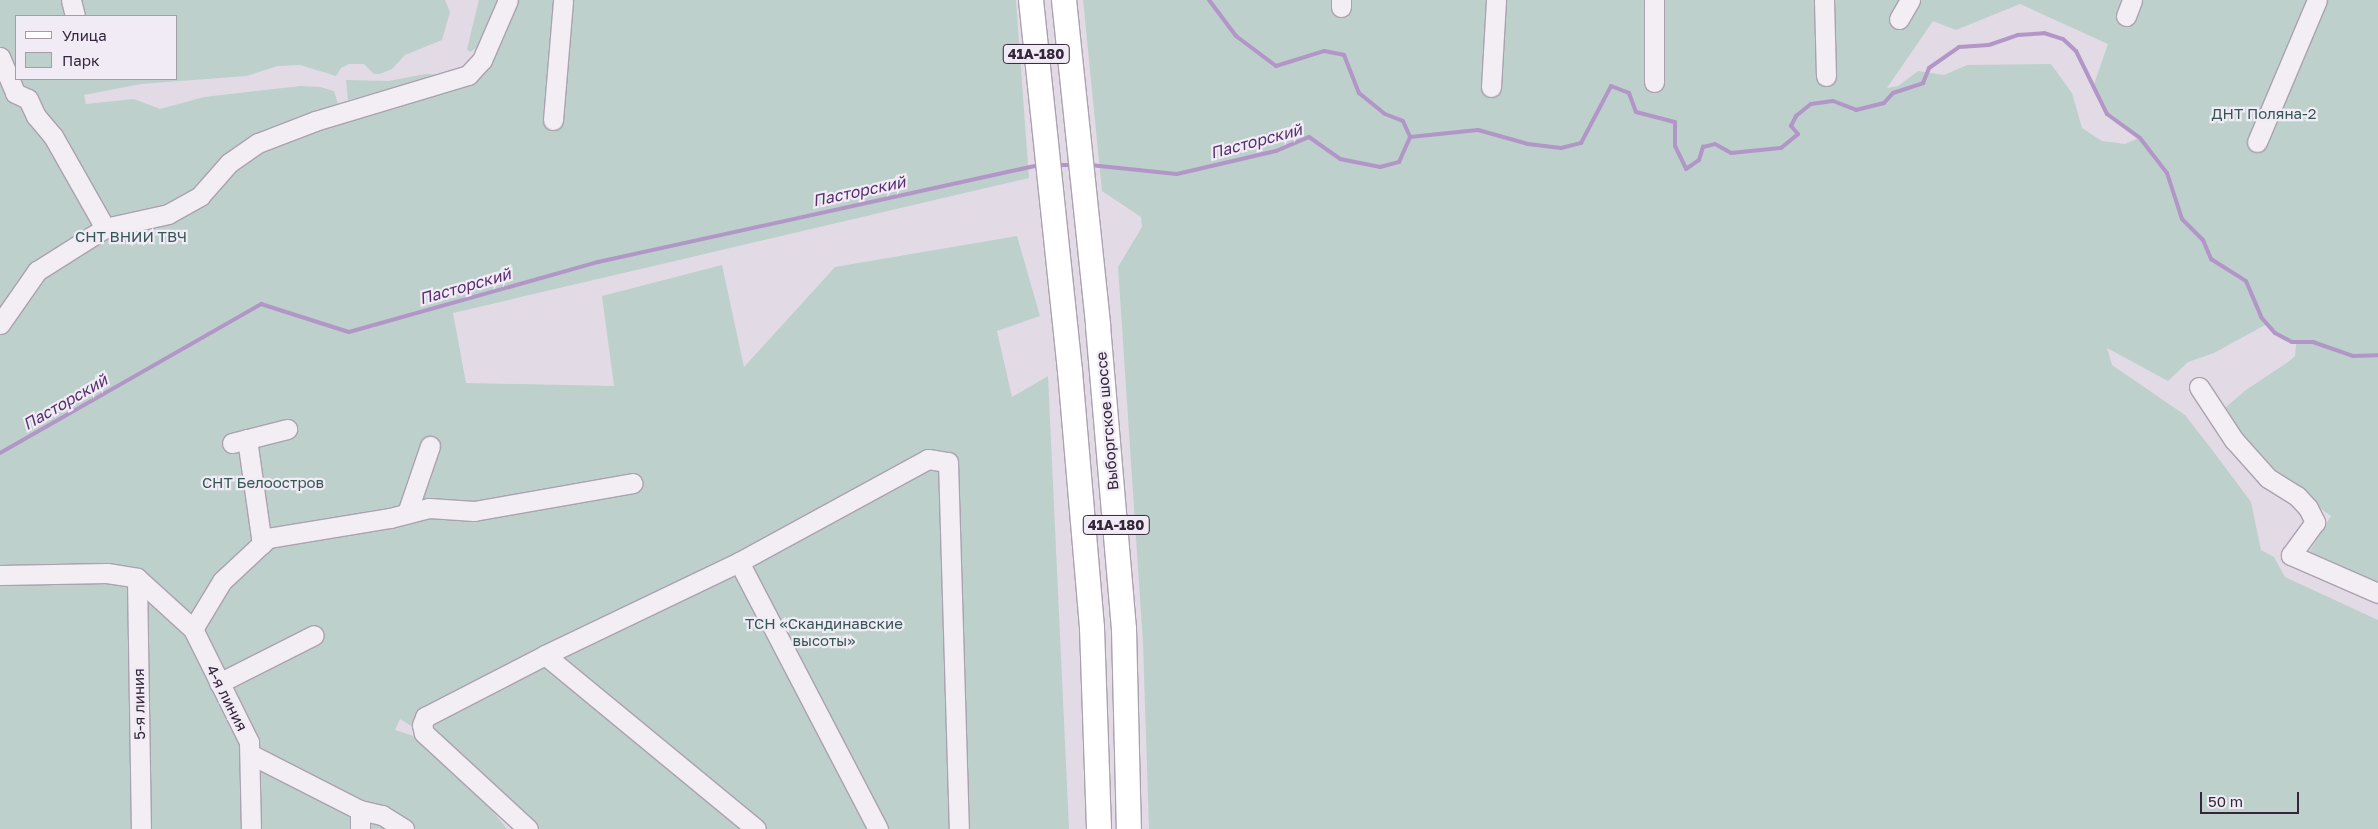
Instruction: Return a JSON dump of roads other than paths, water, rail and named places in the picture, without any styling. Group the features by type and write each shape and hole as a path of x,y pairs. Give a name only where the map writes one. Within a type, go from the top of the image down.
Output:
{"main road":[{"name":"41А-180","path":"1030,0 1063,304 1092,628 1100,829"},
{"name":"Выборгское шоссе","path":"1064,0 1087,222 1124,629 1130,829"}],"street":[{"path":"71,0 75,15"},
{"path":"0,324 38,271 105,228 168,214 185,205 209,189 229,163 258,143 315,122 462,78 482,60 508,0"},
{"path":"553,120 563,0"},
{"path":"1491,87 1496,0"},
{"path":"1654,0 1654,82"},
{"path":"1824,0 1826,76"},
{"path":"1899,19 1910,0"},
{"path":"2257,142 2318,0"},
{"path":"0,57 6,87 28,99 53,136 105,228"},
{"path":"2199,387 2234,440 2268,478 2297,496 2308,508 2315,522 2291,555 2378,592"},
{"path":"262,544 239,441 287,429"},
{"path":"407,513 430,446"},
{"path":"528,829 424,734 422,725 425,717 545,655 739,562 928,460 948,462 959,829"},
{"path":"0,575 107,573 137,578 193,629 222,581 268,538 429,508 474,511 633,483"},
{"path":"739,562 878,829"},
{"name":"5-я линия","path":"137,578 141,829"},
{"name":"4-я линия","path":"193,629 249,742 251,829"},
{"path":"219,683 314,635"},
{"path":"545,655 756,829"},
{"path":"250,754 360,810 382,815 404,829"},
{"path":"360,810 360,829"}],"waterway":[{"path":"1209,0 1236,36 1276,66 1324,51 1344,55 1359,93 1385,114 1403,121 1410,137"},
{"name":"Пасторский","path":"1090,165 1177,174 1276,151 1309,137 1340,159 1380,167 1399,162 1410,137 1478,130 1528,144 1561,148 1581,143 1611,86 1629,93 1636,112 1675,122 1675,146 1686,169 1699,160 1703,147 1715,144 1731,153 1781,148 1798,134 1791,126 1796,116 1811,104 1833,101 1856,110 1884,103 1893,93 1923,83 1929,68 1959,47 1989,45 2018,35 2044,33 2063,39 2076,51 2107,114 2140,138 2167,173 2182,219 2203,240 2211,259 2246,281 2261,317 2275,333 2292,342 2313,342 2353,356 2378,355"},
{"name":"Пасторский","path":"0,453 261,304 349,332 598,262 1041,165"},
{"name":"Пасторский","path":"1055,165 1073,165"}],"park label":[{"name":"ДНТ Поляна-2","path":"2264,114"},
{"name":"СНТ ВНИИ ТВЧ","path":"131,237"},
{"name":"СНТ Белоостров","path":"263,483"},
{"name":"ТСН «Скандинавские высоты»","path":"824,632"}]}
